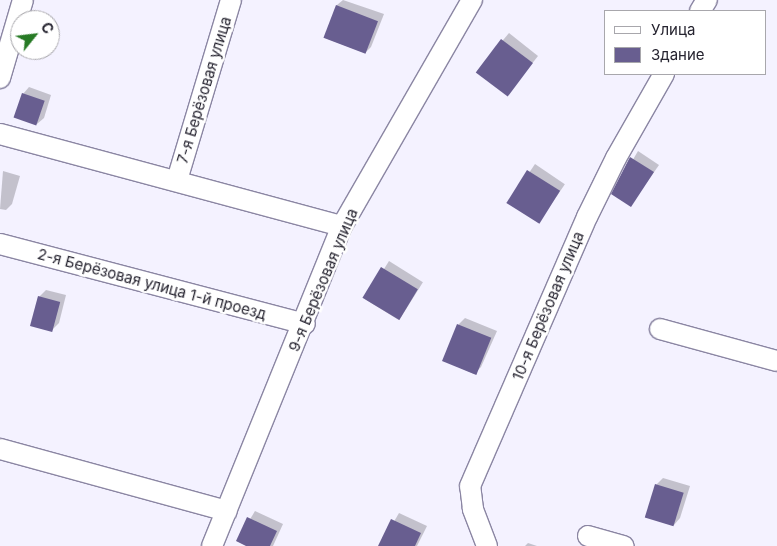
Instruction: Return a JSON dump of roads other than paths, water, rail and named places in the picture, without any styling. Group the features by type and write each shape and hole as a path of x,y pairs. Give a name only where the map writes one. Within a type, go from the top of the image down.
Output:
{"street":[{"path":"0,78 24,0"},
{"name":"7-я Берёзовая улица","path":"177,180 231,0"},
{"name":"9-я Берёзовая улица","path":"212,546 305,324 342,226 472,0"},
{"name":"10-я Берёзовая улица","path":"487,546 473,509 470,486 587,217 616,158 663,75"},
{"path":"0,134 177,180 342,226"},
{"name":"2-я Берёзовая улица 1-й проезд","path":"0,244 305,324"},
{"path":"660,329 777,360"},
{"path":"0,449 227,511"},
{"path":"588,536 624,546"}]}
